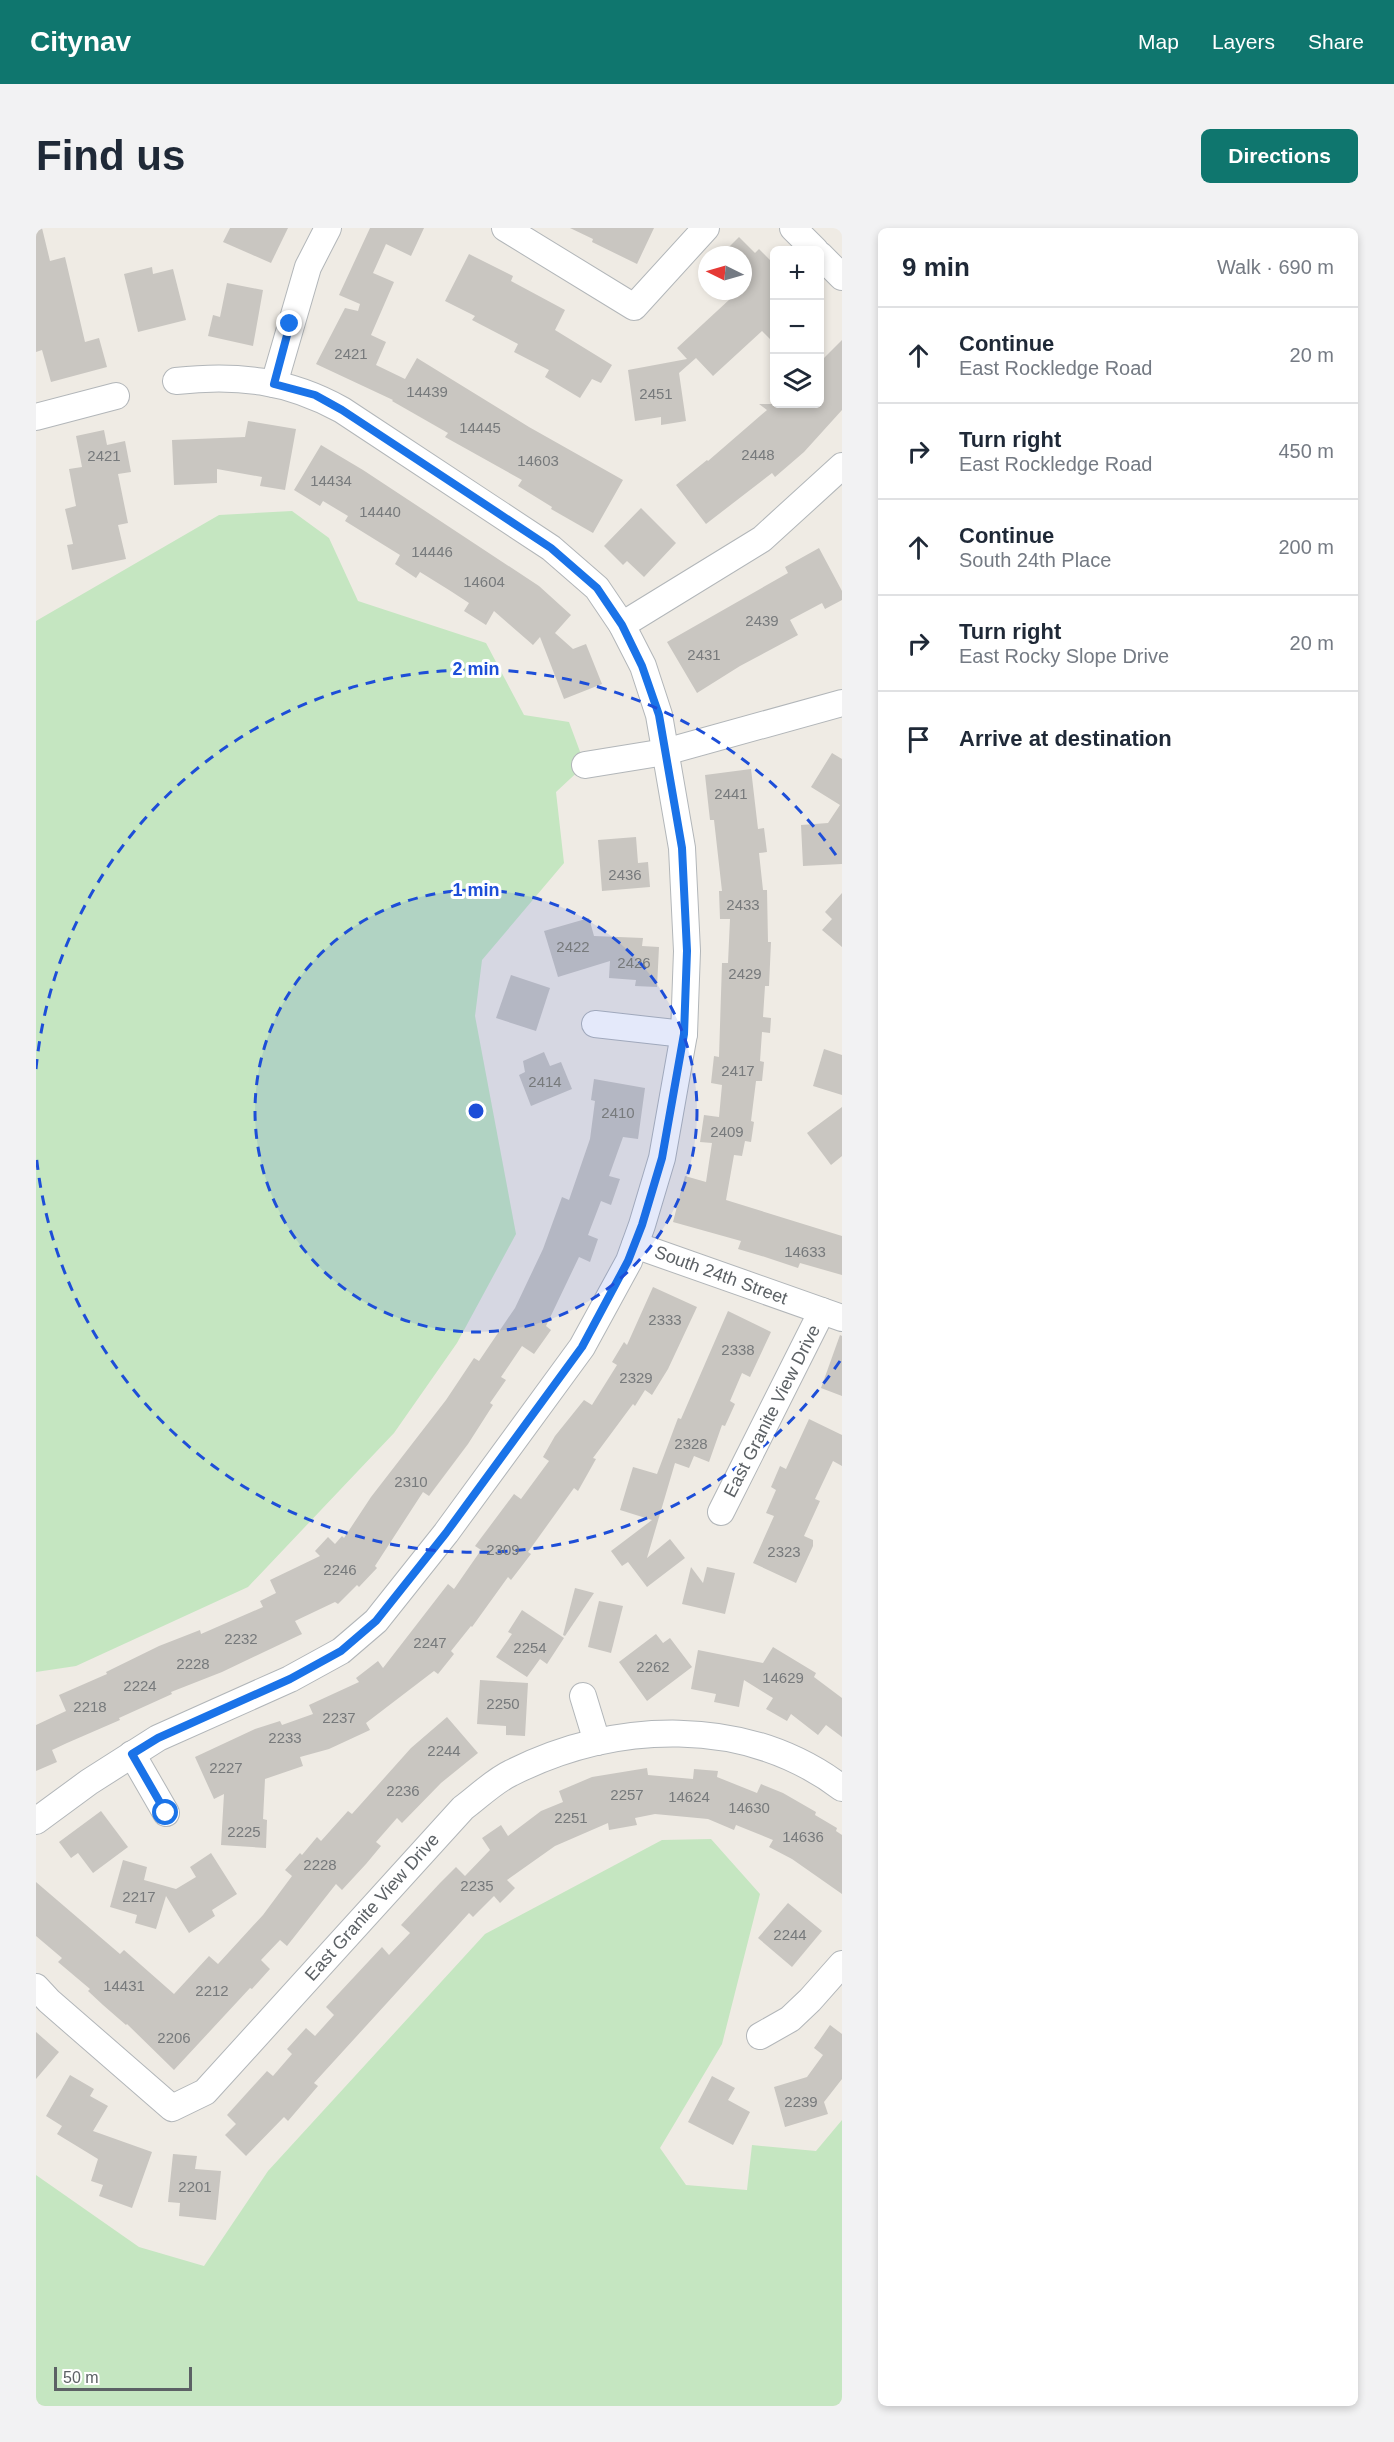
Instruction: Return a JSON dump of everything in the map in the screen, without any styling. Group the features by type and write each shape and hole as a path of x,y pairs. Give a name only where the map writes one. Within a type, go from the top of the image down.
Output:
{"street":[{"path":"274,384 308,267 328,228"},
{"path":"505,228 634,307 706,228"},
{"path":"793,228 811,246"},
{"path":"824,260 842,277"},
{"path":"36,1821 89,1782 158,1738 290,1679 341,1651 376,1621 446,1533 582,1347 628,1261 662,1158 684,1034 687,951 682,848 659,715 642,666 622,625 597,588 551,548 342,410 315,395 238,377 176,381"},
{"path":"36,417 116,396"},
{"path":"622,625 762,539 842,466"},
{"path":"585,765 665,752 842,703"},
{"path":"595,1024 684,1034"},
{"name":"South 24th Street","path":"635,1245 832,1315"},
{"name":"East Granite View Drive","path":"721,1512 832,1315"},
{"path":"583,1696 597,1742"},
{"name":"East Granite View Drive","path":"36,1987 49,2001 172,2108 205,2092 463,1808 508,1774 561,1751 623,1736 669,1732 708,1735 760,1747 794,1759 827,1776 842,1788"},
{"path":"132,1754 166,1813"},
{"path":"760,2036 790,2019 842,1964"}],"green space":[{"path":"292,511 329,538 358,601 486,643 524,715 569,722 585,765 556,792 564,863 482,960 475,1016 516,1234 457,1343 394,1433 248,1587 76,1666 36,1672 36,621 219,515"},
{"path":"711,1839 760,1894 722,2044 660,2148 686,2185 747,2190 752,2145 816,2151 842,2120 842,2406 36,2406 36,2175 139,2247 204,2266 268,2171 485,1934 662,1840"}],"building":[{"path":"36,228 42,228 50,261 65,257 85,342 99,338 107,367 51,382 42,350 36,352"},
{"path":"230,228 288,228 271,263 223,242"},
{"path":"370,228 424,228 411,256 386,244 373,273 394,282 371,335 386,342 376,365 405,379 417,358 529,427 623,480 593,533 551,509 552,507 518,486 522,480 445,437 448,433 393,400 316,364 345,308 358,311 360,304 339,295"},
{"path":"570,228 654,228 637,264 592,242 593,239"},
{"path":"739,237 748,246 730,246"},
{"path":"759,249 770,260 770,339 762,331 713,376 696,358 679,373 686,421 661,425 661,417 635,421 628,370 687,359 677,348 729,300 752,300 752,250 755,253"},
{"path":"469,254 513,276 511,281 565,310 555,330 612,365 601,383 592,379 580,398 545,377 549,370 514,352 518,344 472,320 475,316 445,301"},
{"path":"152,267 153,274 173,269 186,320 138,332 124,274"},
{"path":"227,283 263,290 253,346 208,336 213,315 220,317"},
{"path":"842,340 842,410 804,452 775,477 772,473 706,524 676,485 708,461 767,410 759,404 770,404 770,408 824,408 824,358"},
{"path":"248,421 296,429 285,490 260,486 262,477 217,469 217,483 174,485 172,440 245,437"},
{"path":"104,430 107,445 125,441 131,472 118,474 128,523 118,525 126,559 72,570 67,545 73,544 65,509 76,506 69,469 82,467 76,436"},
{"path":"321,445 363,470 539,586 571,615 555,633 573,649 586,644 602,684 564,699 540,637 533,645 494,611 486,625 464,611 469,603 420,572 416,578 395,564 400,555 345,521 348,516 323,501 320,506 294,490"},
{"path":"641,508 676,543 644,577 627,561 623,565 604,546"},
{"path":"819,548 842,591 842,600 825,609 822,603 790,620 798,635 740,666 697,693 667,642 788,573 785,567"},
{"path":"832,753 842,759 842,864 803,866 801,825 828,823 840,805 811,787"},
{"path":"751,769 758,829 764,828 767,852 759,853 763,890 767,890 768,942 771,942 769,986 765,986 763,1017 771,1018 770,1033 762,1032 760,1061 764,1062 762,1081 756,1081 751,1142 745,1141 742,1156 734,1155 726,1200 842,1236 842,1275 800,1263 798,1268 738,1249 741,1241 673,1222 685,1176 706,1182 712,1143 700,1142 704,1115 719,1117 722,1085 711,1083 714,1056 719,1057 722,963 728,963 730,919 720,919 719,891 722,891 714,820 710,820 705,775"},
{"path":"636,837 638,863 648,862 650,887 602,891 598,840"},
{"path":"842,893 842,947 822,930 832,919 825,912"},
{"path":"589,918 594,936 643,938 642,946 659,947 657,987 635,986 636,980 609,978 610,961 558,977 544,931"},
{"path":"511,975 550,988 536,1031 496,1018"},
{"path":"824,1049 842,1055 842,1095 813,1086"},
{"path":"544,1052 550,1066 561,1062 572,1089 531,1106 519,1075 525,1072 523,1061"},
{"path":"594,1079 645,1088 638,1139 623,1137 609,1176 620,1179 611,1205 601,1201 588,1235 598,1239 590,1262 579,1257 546,1326 551,1330 534,1354 522,1346 501,1377 506,1380 490,1403 493,1405 468,1444 429,1496 423,1492 375,1566 377,1568 338,1604 335,1602 295,1621 302,1634 222,1672 171,1692 172,1694 119,1718 120,1720 52,1750 57,1762 36,1771 36,1725 66,1711 59,1695 107,1674 106,1672 159,1646 200,1630 201,1634 263,1607 260,1601 276,1593 270,1580 320,1556 315,1551 328,1537 335,1544 342,1536 344,1538 371,1497 446,1400 474,1358 479,1361 515,1308 543,1249 562,1197 569,1200 590,1139 595,1101 591,1100"},
{"path":"842,1107 842,1156 831,1165 807,1133"},
{"path":"653,1287 697,1307 668,1369 652,1395 645,1390 635,1406 633,1404 593,1458 596,1459 578,1491 574,1488 528,1552 531,1554 511,1580 508,1577 472,1627 451,1651 454,1654 438,1674 434,1671 366,1723 370,1730 329,1749 300,1757 303,1766 265,1779 263,1819 267,1820 266,1848 221,1845 224,1794 214,1799 195,1757 255,1729 280,1721 282,1725 313,1714 309,1705 359,1682 356,1678 378,1661 383,1668 448,1584 454,1589 481,1550 475,1546 514,1494 521,1499 549,1461 543,1457 555,1436 584,1400 592,1405 617,1365 612,1362 624,1342 627,1345"},
{"path":"728,1311 771,1332 750,1377 742,1373 730,1401 735,1404 725,1426 722,1425 709,1462 694,1456 689,1468 675,1463 647,1558 670,1539 685,1558 647,1587 628,1562 622,1566 611,1551 652,1520 620,1510 633,1467 657,1474 678,1418 681,1419"},
{"path":"840,1335 842,1336 842,1396 821,1388"},
{"path":"809,1419 842,1435 842,1466 833,1461 815,1499 820,1501 804,1536 813,1540 813,1546 796,1583 753,1563 774,1516 766,1513 776,1490 771,1487 780,1466 786,1469"},
{"path":"691,1567 703,1583 707,1567 735,1573 725,1614 682,1604"},
{"path":"575,1588 594,1593 565,1636 563,1635"},
{"path":"599,1601 623,1606 611,1653 588,1647"},
{"path":"522,1610 564,1638 547,1664 540,1659 527,1677 496,1657 512,1634 508,1632"},
{"path":"656,1634 663,1643 670,1638 692,1667 647,1701 619,1662"},
{"path":"773,1647 816,1673 814,1677 842,1698 842,1737 826,1725 818,1735 791,1714 787,1721 766,1709 773,1698 744,1680 739,1707 714,1702 716,1694 691,1689 698,1650 763,1663"},
{"path":"480,1680 528,1683 525,1736 506,1735 506,1726 477,1724"},
{"path":"447,1717 478,1753 441,1783 402,1823 397,1818 376,1842 381,1846 366,1864 342,1890 336,1884 287,1946 280,1940 261,1960 270,1969 174,2070 127,2024 88,1991 90,1989 58,1962 62,1958 36,1936 36,1882 120,1954 124,1950 174,1994 209,1956 218,1964 263,1915 292,1876 285,1870 300,1853 302,1855 317,1837 321,1841 348,1811 352,1814 411,1748"},
{"path":"647,1768 648,1775 693,1779 694,1769 718,1771 717,1777 757,1793 761,1784 783,1793 816,1812 815,1815 837,1828 836,1831 842,1835 842,1894 792,1859 769,1847 773,1840 736,1825 734,1830 708,1819 655,1814 635,1818 637,1825 609,1830 608,1823 555,1846 507,1880 515,1888 500,1903 494,1896 473,1917 469,1913 314,2083 318,2086 288,2121 284,2117 246,2156 225,2135 236,2124 227,2115 267,2071 273,2076 292,2054 287,2049 306,2028 315,2036 334,2015 326,2007 382,1947 389,1955 410,1933 401,1925 440,1883 456,1867 465,1876 490,1850 482,1838 501,1825 508,1836 541,1811 563,1802 559,1791 592,1777"},
{"path":"101,1811 128,1847 93,1873 78,1853 71,1858 59,1842"},
{"path":"211,1853 237,1894 212,1910 215,1916 189,1933 166,1896 156,1929 135,1923 137,1915 110,1907 123,1860 147,1867 144,1880 176,1889 196,1877 190,1867"},
{"path":"788,1903 822,1931 792,1967 758,1938"},
{"path":"830,2025 842,2034 842,2079 824,2102 828,2114 785,2127 774,2087 807,2077 823,2055 814,2048"},
{"path":"36,2032 59,2052 36,2079"},
{"path":"70,2075 94,2089 90,2096 108,2106 93,2131 152,2152 132,2208 99,2196 103,2185 91,2181 98,2159 57,2134 62,2126 46,2116"},
{"path":"712,2076 735,2088 728,2100 750,2112 733,2145 688,2122"},
{"path":"173,2154 197,2156 195,2169 221,2171 216,2220 179,2216 180,2203 168,2202"}],"route":[{"path":"166,1813 132,1754 158,1738 290,1679 341,1651 376,1621 446,1533 582,1347 628,1261 642,1225 662,1158 684,1034 687,951 682,848 659,715 642,666 622,625 597,588 551,548 342,410 315,395 274,384 290,324"}]}
